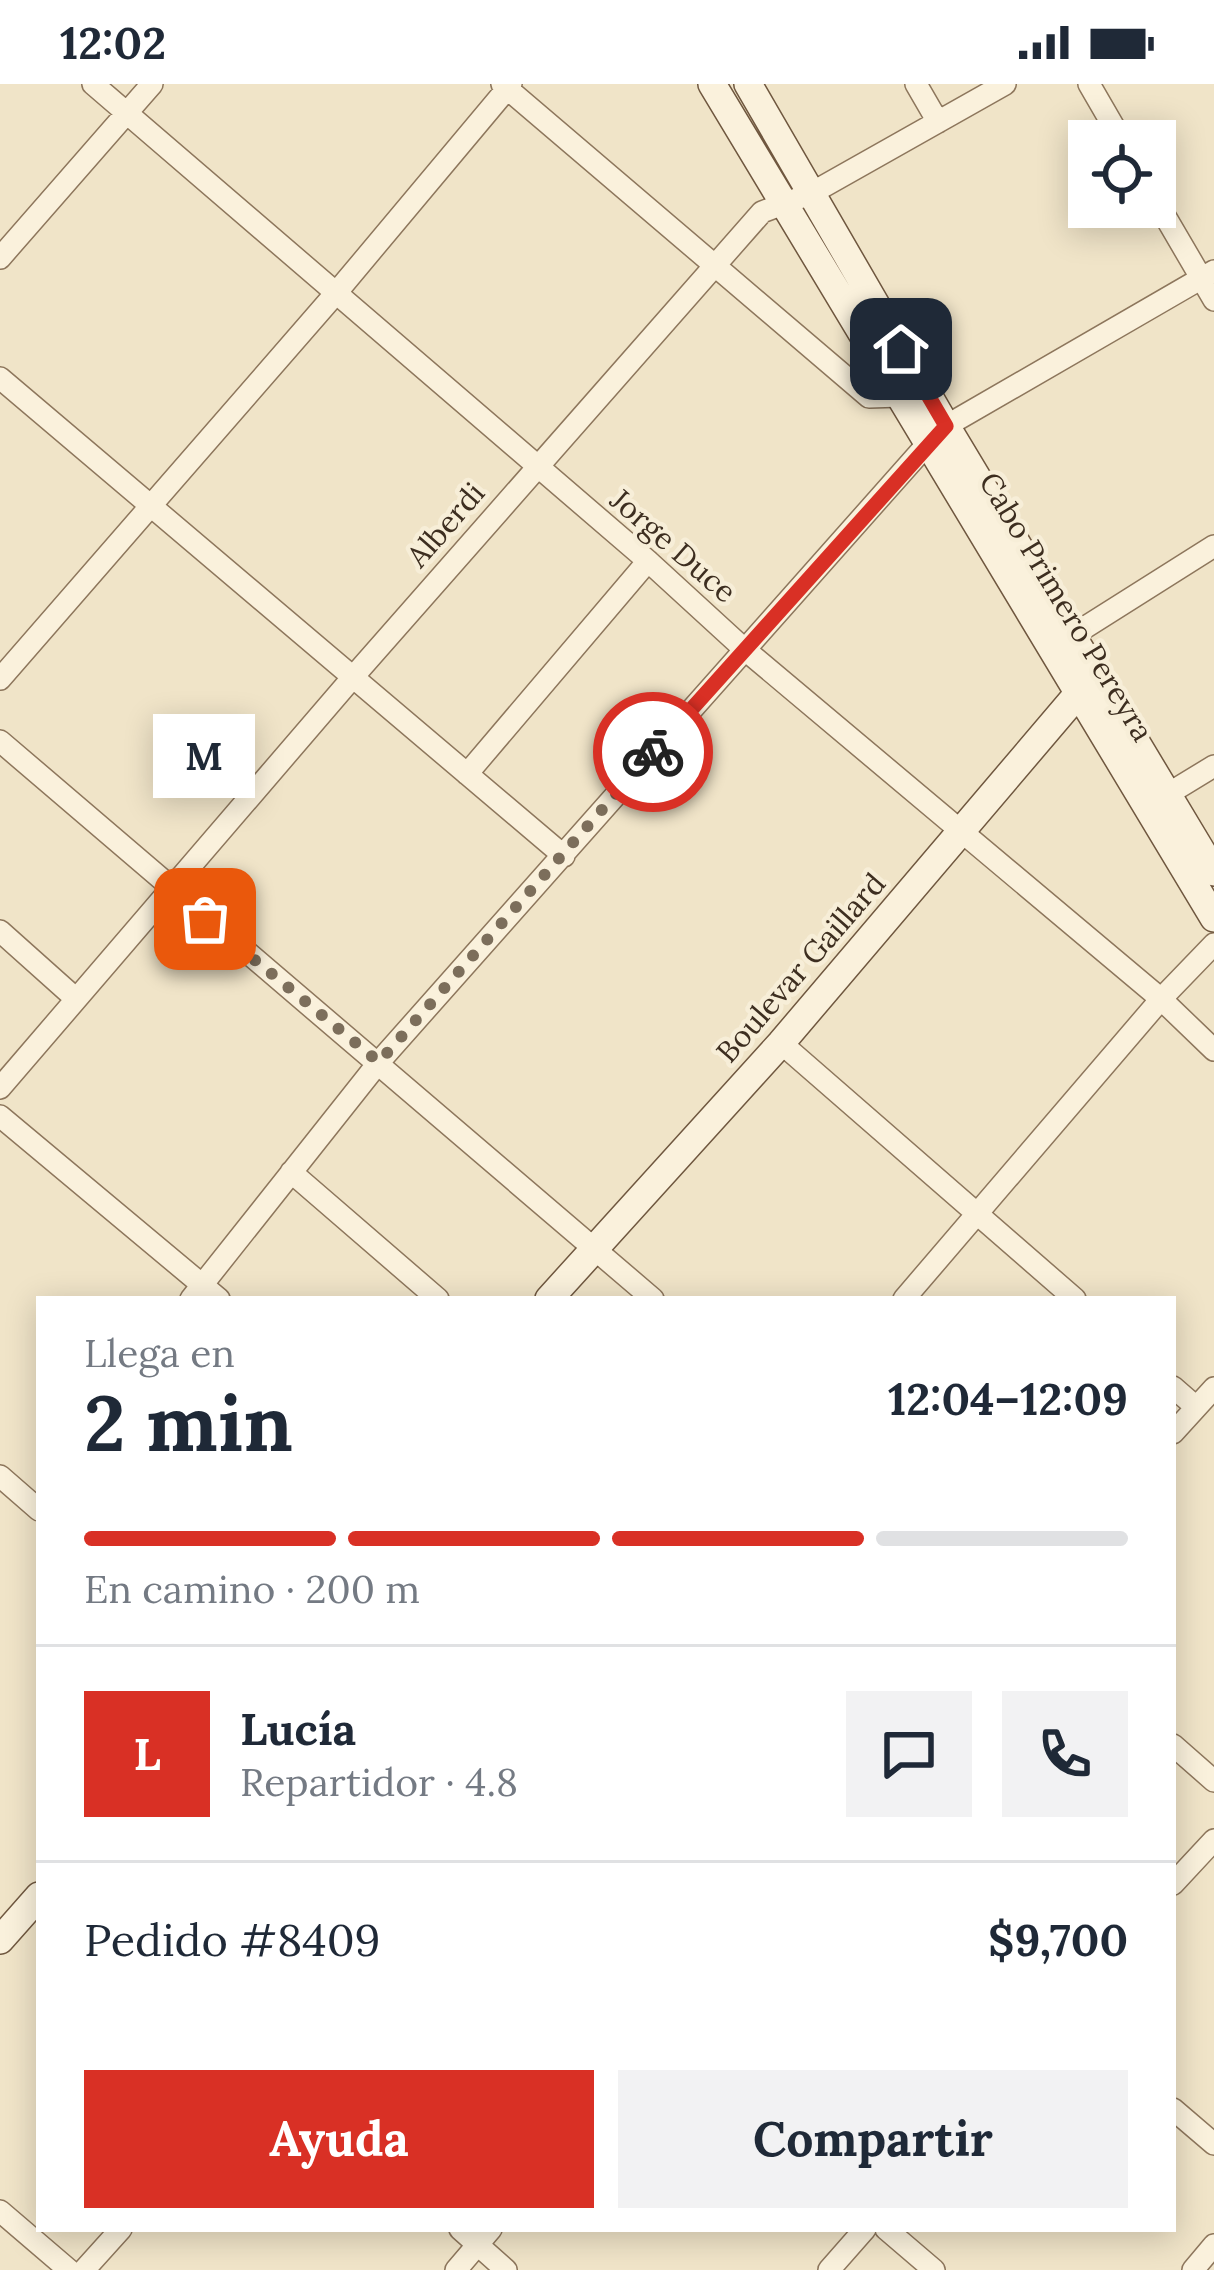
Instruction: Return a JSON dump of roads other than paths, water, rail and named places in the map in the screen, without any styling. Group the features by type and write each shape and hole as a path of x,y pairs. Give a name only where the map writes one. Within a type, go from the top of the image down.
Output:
{"street":[{"name":"Jorge Duce","path":"94,84 648,561 742,648 1161,999 1214,1050"},
{"path":"0,258 152,84"},
{"name":"Cabo Primero Pereyra","path":"712,84 901,397 938,434"},
{"name":"Cabo Primero Pereyra","path":"748,84 938,434 1087,684 1214,918"},
{"path":"916,84 938,122"},
{"name":"Alberdi","path":"0,1088 352,676 762,212 810,194 1005,84"},
{"path":"1089,84 1110,120"},
{"path":"0,679 336,293 507,85 869,397 901,397"},
{"path":"1175,228 1208,275 1214,300"},
{"path":"0,1116 204,1294 291,1172 379,1062 742,648 938,434 1208,275"},
{"path":"0,378 564,856"},
{"path":"1062,642 1214,546"},
{"path":"467,774 648,561"},
{"name":"Cabo Primero Pereyra","path":"1087,684 1168,794 1214,872"},
{"name":"Boulevar Gaillard","path":"552,1296 781,1043 1087,684"},
{"path":"0,741 649,1296"},
{"path":"1168,794 1214,766"},
{"path":"0,931 75,998"},
{"path":"907,1296 1161,999 1214,944"},
{"path":"781,1043 1072,1296"},
{"path":"291,1172 435,1296"},
{"path":"1176,1430 1214,1388"},
{"path":"1176,1390 1196,1407"},
{"path":"0,1476 34,1496"},
{"path":"1176,1748 1214,1781"},
{"path":"1176,1881 1214,1840"},
{"path":"0,1940 36,1899"},
{"path":"1176,2112 1214,2144"},
{"path":"0,2211 69,2270"},
{"path":"84,2270 118,2232"},
{"path":"829,2270 862,2232"},
{"path":"890,2232 934,2270"},
{"path":"456,2270 485,2237 506,2270"},
{"path":"1193,2270 1214,2245"}],"place":[{"name":"M","path":"205,919"}]}
